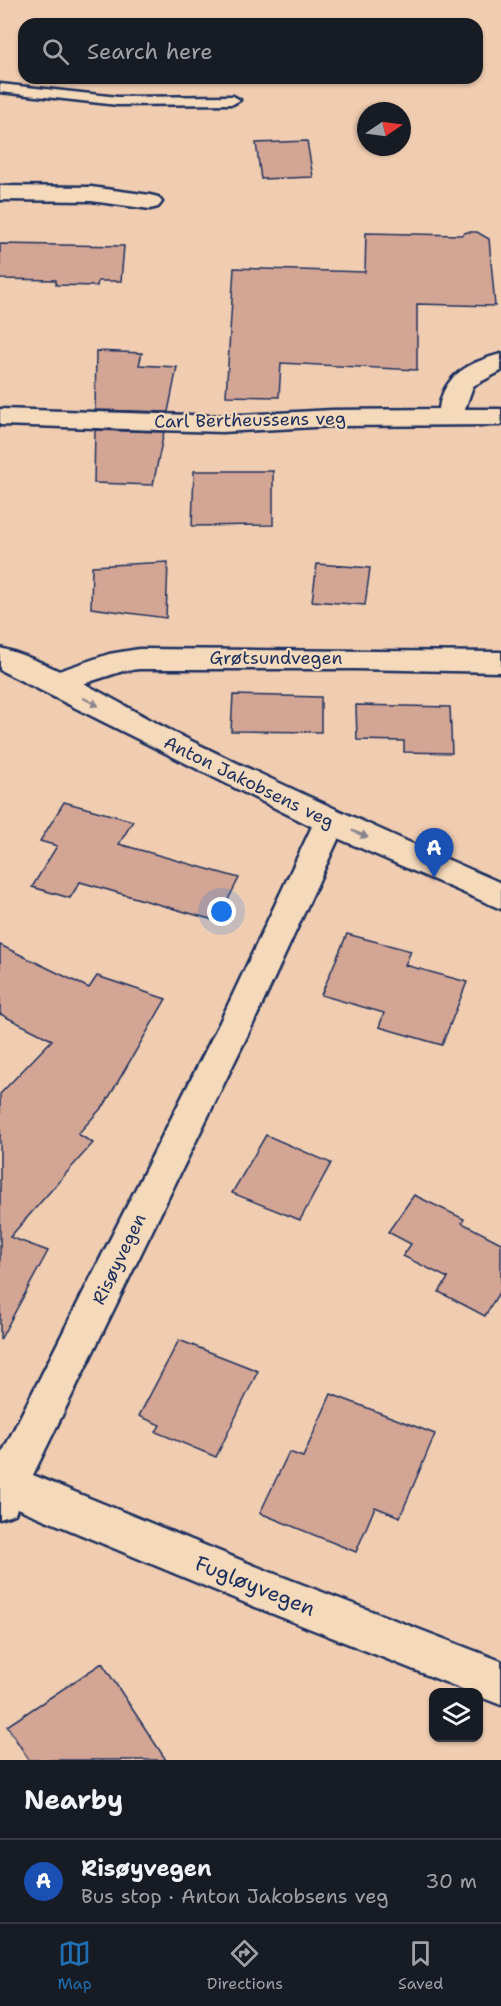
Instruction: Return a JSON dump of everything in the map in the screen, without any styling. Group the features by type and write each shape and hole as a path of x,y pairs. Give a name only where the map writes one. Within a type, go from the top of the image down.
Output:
{"street":[{"path":"0,193 91,194 150,202"},
{"path":"452,417 453,396 463,381 501,362"},
{"name":"Carl Bertheussens veg","path":"0,417 201,424 332,418 501,417"},
{"name":"Anton Jakobsens veg","path":"0,658 55,683 163,740 330,822 501,897"},
{"name":"Grøtsundvegen","path":"55,683 120,661 139,659 355,658 501,662"},
{"name":"Risøyvegen","path":"5,1492 176,1141 237,1022 330,822"},
{"name":"Fugløyvegen","path":"5,1492 501,1683"}],"lane":[{"path":"0,88 118,101 233,100"}],"building":[{"path":"307,141 313,177 261,179 256,143"},
{"path":"467,232 477,232 489,239 495,306 417,304 417,370 281,363 279,397 226,396 234,268 365,272 366,233 461,235"},
{"path":"0,244 124,246 121,281 98,281 97,286 56,285 56,280 0,279"},
{"path":"96,351 142,353 139,365 177,367 168,412 95,410"},
{"path":"95,430 164,432 153,485 94,483"},
{"path":"194,471 273,471 273,525 192,526"},
{"path":"168,562 166,618 91,608 92,566"},
{"path":"317,564 370,568 365,605 312,601"},
{"path":"233,695 321,697 321,732 231,731"},
{"path":"356,705 450,707 452,753 404,752 404,741 357,740"},
{"path":"64,802 133,821 119,844 239,878 217,921 80,882 70,898 32,887 57,846 40,841"},
{"path":"347,934 411,951 405,965 467,982 442,1045 379,1027 384,1013 321,995"},
{"path":"0,945 89,988 97,976 166,999 105,1104 78,1134 93,1143 10,1237 48,1251 0,1340 0,1094 52,1040 0,1014"},
{"path":"266,1135 331,1163 300,1220 232,1193"},
{"path":"414,1195 464,1219 462,1223 501,1243 501,1289 485,1316 439,1292 448,1278 403,1256 411,1244 388,1232"},
{"path":"179,1340 258,1371 216,1457 156,1432 160,1425 139,1416"},
{"path":"331,1394 435,1434 400,1517 375,1507 356,1552 260,1513 289,1452 303,1457"},
{"path":"102,1663 166,1760 29,1760 7,1726"}],"place":[{"name":"Risøyvegen","path":"434,878"}]}
